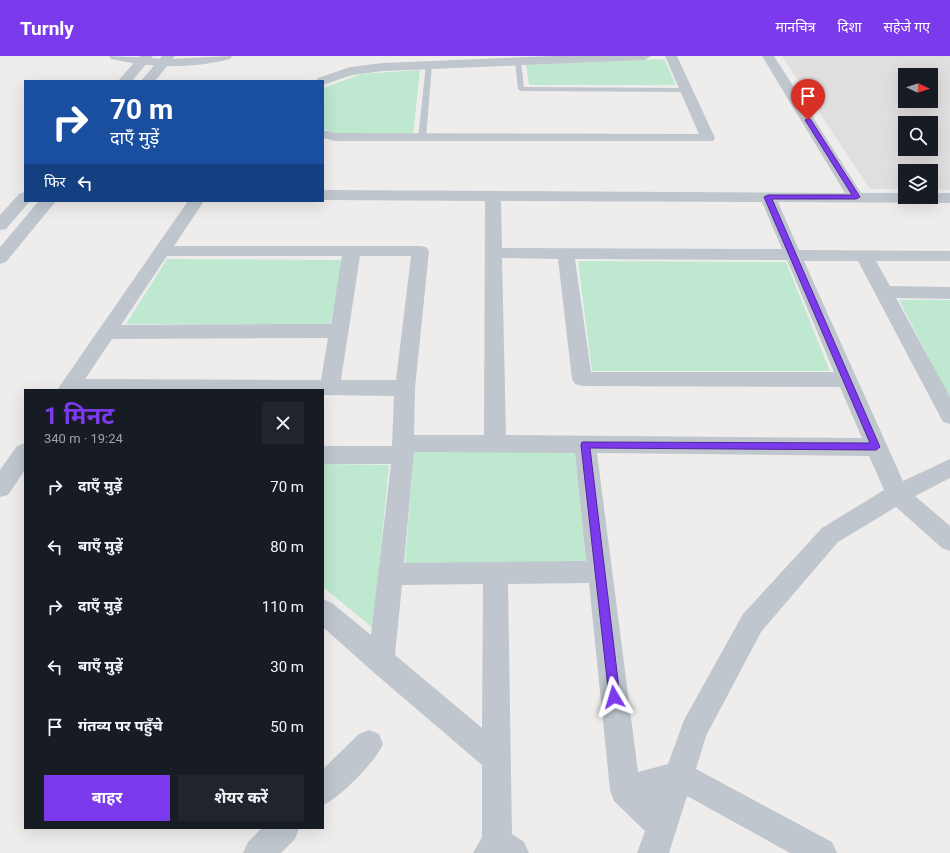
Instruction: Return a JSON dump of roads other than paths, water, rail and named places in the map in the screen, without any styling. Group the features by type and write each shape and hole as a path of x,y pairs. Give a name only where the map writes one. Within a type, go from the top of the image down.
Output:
{"street":[{"path":"116,56 195,61 226,56"},
{"path":"324,81 350,71 383,67 645,56"},
{"path":"324,134 335,137 422,138 708,138 671,56"},
{"path":"768,56 856,197"},
{"path":"126,80 145,59"},
{"path":"149,80 166,59"},
{"path":"324,195 950,198"},
{"path":"493,196 495,444"},
{"path":"768,197 897,494 950,541"},
{"path":"0,226 24,198"},
{"path":"0,258 47,202"},
{"path":"68,389 195,202"},
{"path":"162,251 420,251 405,388 403,449 381,662"},
{"path":"330,388 352,251"},
{"path":"494,253 950,256"},
{"path":"566,253 582,379 847,380"},
{"path":"864,255 950,416"},
{"path":"883,292 950,293"},
{"path":"106,332 339,331"},
{"path":"68,389 405,388"},
{"path":"324,455 495,444 876,447"},
{"path":"586,445 625,790 662,827"},
{"path":"0,488 24,453"},
{"path":"653,853 694,730 752,624 830,535 897,494 950,468"},
{"path":"390,574 600,572"},
{"path":"495,573 496,759 500,849"},
{"path":"324,612 496,759"},
{"path":"324,789 369,744"},
{"path":"625,790 679,776 821,853"},
{"path":"259,853 283,829"}],"lane":[{"path":"518,61 521,89 686,90"},
{"path":"422,138 429,65"}]}
